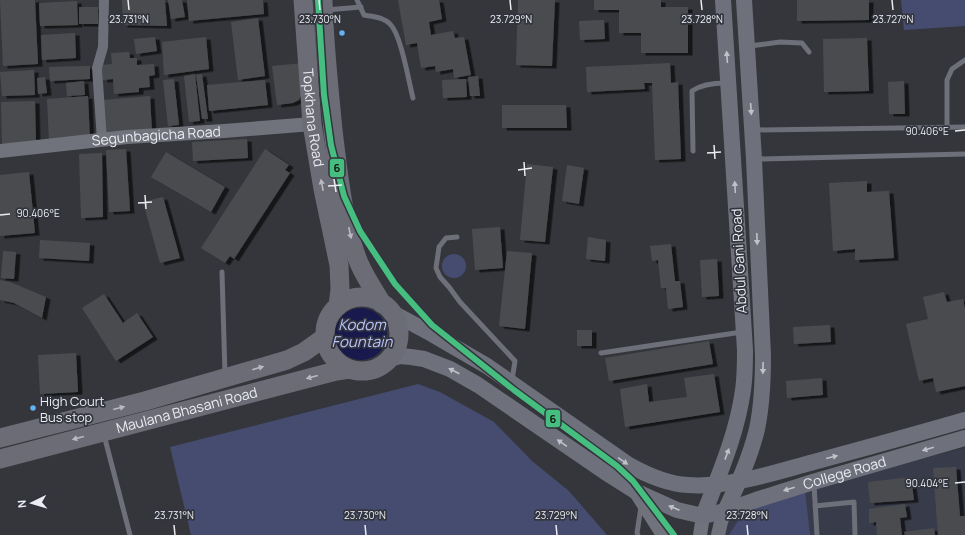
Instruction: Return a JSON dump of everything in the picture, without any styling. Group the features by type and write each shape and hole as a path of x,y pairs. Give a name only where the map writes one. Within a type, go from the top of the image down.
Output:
{"highway":[{"name":"Topkhana Road","path":"303,0 312,124 323,189 339,265 340,289 338,306"},
{"name":"Topkhana Road","path":"323,5 325,44 337,162 342,195 352,240 358,259 366,276 386,308"},
{"path":"306,46 325,44"},
{"path":"360,297 375,300 386,308 395,319 398,336 395,348 389,359 371,370 357,371 342,365 334,359 329,351 325,337 327,322 331,313 338,306 345,301 360,297"},
{"name":"Maulana Bhasani Road","path":"0,438 145,402 287,360 304,352 325,337"},
{"name":"Maulana Bhasani Road","path":"0,459 328,373 350,369"}],"main road":[{"name":"Abdul Gani Road","path":"703,516 733,436 741,405 745,369 723,0"},
{"name":"Abdul Gani Road","path":"725,511 740,480 757,428 763,383 764,356 744,0"},
{"name":"College Road","path":"386,308 487,366 608,451 640,471 670,483 690,486 715,485 773,473 965,420"},
{"path":"389,359 400,356 424,359 450,369 478,385 638,496 677,510 703,516"},
{"name":"College Road","path":"703,516 725,511 814,482 965,438"}],"street":[{"path":"102,140 97,68 103,47 104,0"},
{"name":"Segunbagicha Road","path":"0,151 102,140 312,124"},
{"path":"638,496 663,535"},
{"path":"718,535 725,511"},
{"path":"700,535 703,516"}],"lane":[{"path":"357,0 364,15 382,18 391,25 397,38 413,98"},
{"path":"323,5 361,7"},
{"path":"747,47 780,42 802,43 809,52"},
{"path":"947,127 947,80 952,69 965,60"},
{"path":"693,151 692,92 698,87 715,83 729,83"},
{"path":"752,130 965,127"},
{"path":"754,159 965,154"},
{"path":"457,237 446,238 443,242 440,247 436,268 440,277 460,302 515,361 511,383"},
{"path":"222,272 225,378"},
{"path":"601,353 743,332"},
{"path":"103,432 130,535"},
{"path":"814,482 817,535"},
{"path":"638,496 638,535"},
{"path":"815,506 854,502 855,535"}],"shaded area":[{"path":"901,0 965,0 965,26 904,30"},
{"path":"454,254 463,257 466,266 463,275 454,278 445,275 442,266 445,257"},
{"path":"418,384 440,392 494,422 532,461 569,491 607,535 191,535 170,447"},
{"path":"965,448 965,535 724,535 723,533 733,514 827,482"},
{"path":"805,490 810,535 729,535 744,511"}],"water":[{"name":"Kodom Fountain","path":"361,308 371,310 379,316 385,324 387,334 385,344 379,352 371,358 361,360 351,358 343,352 337,344 335,334 337,324 343,316 351,310"}],"building":[{"path":"0,0 35,0 38,64 3,66"},
{"path":"122,0 165,0 167,26 123,25"},
{"path":"168,0 182,0 185,17 171,19"},
{"path":"187,0 263,0 264,14 189,21"},
{"path":"398,0 439,0 442,19 429,22 431,35 453,31 455,38 464,37 471,75 454,78 453,69 436,72 435,66 421,68 417,43 406,45"},
{"path":"518,0 555,0 552,66 516,65"},
{"path":"594,0 661,0 661,7 688,7 688,53 641,53 641,33 619,33 619,10 594,10"},
{"path":"797,0 869,0 869,20 797,21"},
{"path":"77,1 78,25 40,26 39,3"},
{"path":"79,7 98,7 98,24 79,24"},
{"path":"258,18 265,76 238,80 231,22"},
{"path":"604,20 605,39 580,40 579,21"},
{"path":"75,33 76,58 42,60 41,35"},
{"path":"155,37 157,51 136,54 134,39"},
{"path":"206,37 209,69 164,75 162,42"},
{"path":"867,38 869,91 824,92 823,39"},
{"path":"129,52 130,58 137,58 137,65 154,64 155,75 149,76 150,87 139,88 139,92 114,94 113,79 103,80 102,65 112,64 111,53"},
{"path":"303,63 304,89 299,100 293,103 277,105 272,66"},
{"path":"670,63 671,83 678,82 681,159 655,160 652,83 644,83 645,89 587,92 586,67"},
{"path":"90,66 90,79 50,81 49,67"},
{"path":"34,70 35,95 2,96 0,72"},
{"path":"195,74 200,121 189,122 184,76"},
{"path":"202,74 208,119 202,119 196,75"},
{"path":"478,76 480,96 470,96 468,77"},
{"path":"45,77 47,93 38,94 37,78"},
{"path":"174,79 179,125 168,126 163,80"},
{"path":"466,79 467,97 443,98 442,80"},
{"path":"265,80 268,105 209,111 207,85"},
{"path":"84,81 85,95 67,96 66,83"},
{"path":"904,81 905,114 889,114 888,82"},
{"path":"88,96 90,139 49,141 47,99"},
{"path":"150,96 152,131 106,135 103,100"},
{"path":"35,101 36,143 2,144 1,102"},
{"path":"502,105 566,105 567,128 502,128"},
{"path":"247,139 248,158 193,161 192,142"},
{"path":"126,149 130,211 109,212 106,150"},
{"path":"265,149 289,165 285,170 290,173 234,259 230,256 225,263 201,248"},
{"path":"166,152 225,187 211,212 151,177"},
{"path":"102,153 103,217 81,218 79,154"},
{"path":"527,164 553,167 545,242 520,240"},
{"path":"567,165 584,168 579,204 562,201"},
{"path":"29,172 35,233 0,236 0,175"},
{"path":"867,181 867,192 889,191 894,258 855,260 855,249 833,251 829,183"},
{"path":"163,197 180,258 160,263 143,202"},
{"path":"500,227 503,268 475,270 472,229"},
{"path":"588,237 606,240 605,261 586,259"},
{"path":"40,240 90,243 89,261 39,258"},
{"path":"671,244 675,281 680,281 683,307 668,309 666,288 661,288 658,260 652,261 650,246"},
{"path":"3,251 16,252 14,279 1,278"},
{"path":"507,251 532,253 525,329 499,326"},
{"path":"717,259 719,296 702,297 700,260"},
{"path":"0,280 10,282 46,297 42,318 14,303 0,300"},
{"path":"944,292 947,302 963,299 965,309 965,386 936,392 933,378 919,381 906,324 928,319 923,297"},
{"path":"104,294 123,323 137,313 153,337 116,361 82,308"},
{"path":"830,325 831,342 794,344 793,327"},
{"path":"577,330 592,330 592,346 577,346"},
{"path":"709,341 713,364 609,381 605,358"},
{"path":"76,353 78,392 40,394 38,355"},
{"path":"714,374 720,412 625,427 620,389 647,384 649,402 687,397 684,378"},
{"path":"822,378 823,395 787,398 786,381"},
{"path":"956,467 960,516 965,516 965,535 938,535 933,468"},
{"path":"911,477 914,500 870,503 868,482"},
{"path":"905,504 907,517 900,518 902,535 877,535 876,522 869,523 869,509"},
{"path":"934,528 935,535 905,535 904,532"}],"transit line":[{"name":"6","path":"318,0 324,95 331,145 344,196 360,231 395,284 432,325 514,390 617,466 633,481 674,535"}],"place":[{"name":"High Court Bus stop","path":"33,408"}]}
